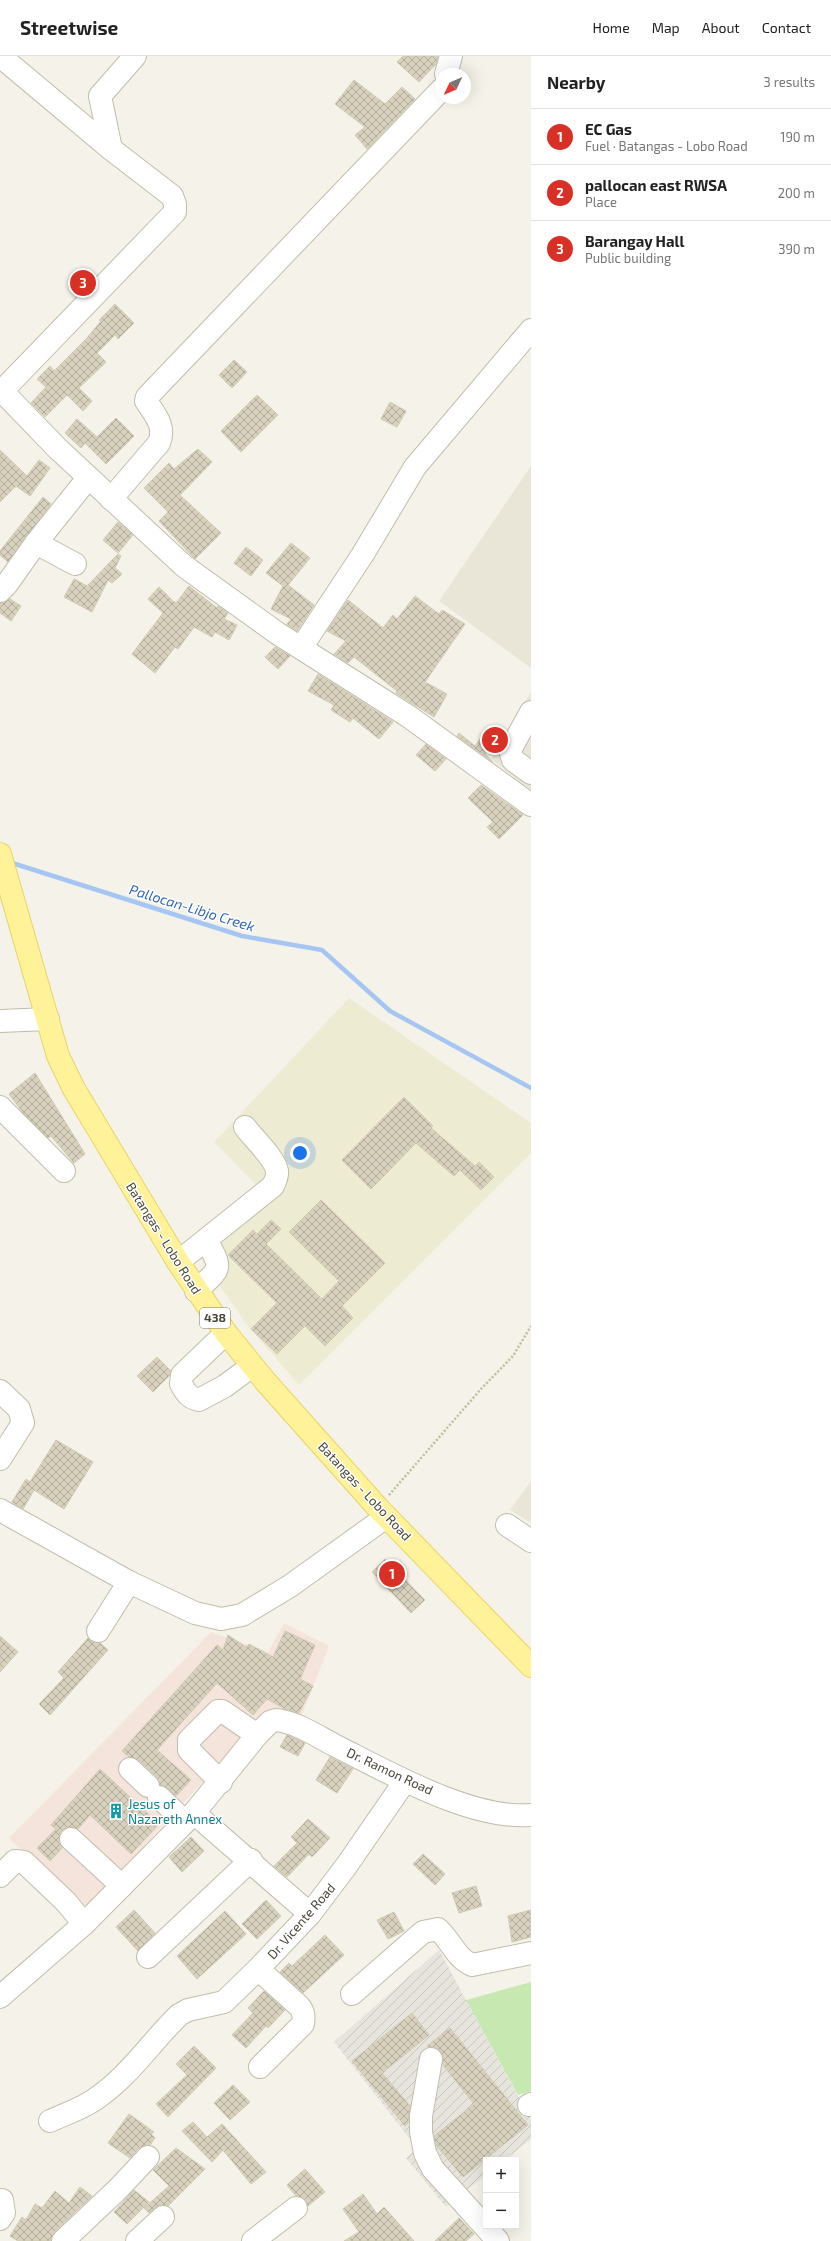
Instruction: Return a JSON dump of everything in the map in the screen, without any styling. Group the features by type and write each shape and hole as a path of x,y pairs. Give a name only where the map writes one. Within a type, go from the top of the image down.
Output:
{"main road":[{"name":"Batangas - Lobo Road","path":"0,854 58,1056 74,1089 196,1291 252,1366 382,1512 531,1666"}],"street":[{"path":"0,56 111,149 172,196 175,204 175,212 1,390 88,478 184,566 301,648 408,716 531,805"},
{"path":"111,149 100,96 135,56"},
{"path":"448,68 451,56"},
{"path":"111,499 159,443 162,435 162,426 146,401 147,397 435,96"},
{"path":"301,648 363,554 415,467 531,330"},
{"path":"0,591 7,584 36,543 88,478"},
{"path":"36,543 74,564"},
{"path":"531,712 510,750 513,760 531,773"},
{"path":"1,1018 48,1019"},
{"path":"0,1107 64,1171"},
{"path":"178,1262 273,1186 277,1173 275,1165 245,1127"},
{"path":"196,1291 216,1271 218,1266 217,1258 206,1240"},
{"path":"226,1333 182,1376 181,1384 186,1394 193,1399 199,1400 225,1386 252,1366"},
{"path":"0,1391 19,1409 23,1424 0,1459"},
{"path":"0,1510 129,1582 195,1613 221,1619 242,1615 303,1578 382,1512"},
{"path":"507,1525 531,1541"},
{"path":"98,1631 129,1582"},
{"path":"221,1782 189,1750 189,1740 218,1711 222,1711 257,1735"},
{"name":"Dr. Ramon Road","path":"0,1997 84,1924 190,1817 221,1782 257,1735 270,1722 282,1721 405,1781 471,1806 494,1813 514,1816 531,1815"},
{"path":"130,1769 154,1791 251,1860 310,1914"},
{"name":"Dr. Vicente Road","path":"50,2121 84,2106 108,2090 129,2071 179,2015 188,2010 224,2002 258,1969 310,1914 347,1865 405,1781"},
{"path":"71,1839 122,1886"},
{"path":"148,1957 251,1860"},
{"path":"0,1876 15,1861 24,1862 66,1902 84,1924"},
{"path":"352,1994 423,1932 429,1930 438,1929 446,1936 457,1955 472,1965 531,1953"},
{"path":"258,1969 304,2011 303,2024 260,2067"},
{"path":"431,2059 421,2116 421,2132 425,2153 433,2169 487,2238"},
{"path":"63,2241 119,2188 148,2157"},
{"path":"253,2241 296,2208"},
{"path":"137,2241 163,2217"}],"path":[{"path":"382,1512 481,1389 513,1356 531,1326"}],"shaded area":[{"path":"531,466 531,668 439,601"},
{"path":"531,692 531,790 491,759"},
{"path":"349,998 531,1123 531,1153 299,1385 248,1326 193,1248 263,1192 214,1142"},
{"path":"531,1481 531,1523 510,1510"},
{"path":"284,1623 329,1646 299,1723 270,1709 84,1911 9,1838 211,1632 268,1652"},
{"path":"439,1950 531,2120 531,2139 509,2157 483,2157 483,2177 446,2207 406,2158 417,2148 334,2042"}],"green space":[{"path":"531,1982 531,2091 518,2095 466,2000"}],"building":[{"path":"403,56 438,56 436,64 419,82 397,62"},
{"path":"354,80 385,104 402,87 415,99 367,149 355,135 365,127 335,104"},
{"path":"83,268 93,279 79,293 68,283"},
{"path":"115,304 134,323 118,339 115,335 97,353 106,362 79,388 92,401 83,411 67,395 45,417 31,403 46,387 37,379 50,366 54,371 87,338 101,321 99,320"},
{"path":"234,360 247,372 232,388 219,375"},
{"path":"257,395 278,415 241,452 221,431"},
{"path":"390,402 406,411 397,427 381,419"},
{"path":"116,418 134,436 106,464 85,443 81,448 65,433 77,419 97,437"},
{"path":"198,449 212,462 180,495 221,533 195,559 159,521 168,512 144,488 169,463 174,469"},
{"path":"0,450 27,476 39,460 50,468 30,496 16,486 0,502"},
{"path":"43,497 51,504 8,562 0,555 0,551"},
{"path":"118,522 133,535 118,553 103,540"},
{"path":"291,543 310,558 288,585 314,605 297,631 287,624 291,619 271,609 283,586 266,573"},
{"path":"246,547 263,560 251,576 234,563"},
{"path":"118,554 121,556 115,568 122,574 112,583 108,580 92,612 64,597 74,579 87,586"},
{"path":"189,586 217,608 218,606 228,613 224,619 237,625 229,640 215,632 212,637 194,627 178,649 175,647 155,673 132,654 163,613 148,599 159,587 174,602 177,602"},
{"path":"415,596 439,614 442,610 465,624 425,682 447,694 434,717 396,693 397,691 354,657 348,663 334,654 346,641 327,631 348,600 383,628 393,615 397,619"},
{"path":"10,599 21,606 11,621 0,613 0,603"},
{"path":"275,647 290,656 278,669 265,657"},
{"path":"318,674 393,722 379,739 353,718 350,722 331,710 334,705 308,691"},
{"path":"459,733 475,746 480,739 491,746 485,754 493,762 457,736"},
{"path":"426,744 446,759 435,771 416,755"},
{"path":"481,785 523,815 499,839 487,827 493,822 468,798"},
{"path":"35,1073 85,1154 74,1163 51,1136 48,1138 24,1114 9,1094"},
{"path":"404,1097 433,1126 431,1128 475,1166 479,1162 494,1177 481,1190 460,1170 454,1176 416,1143 371,1189 342,1160"},
{"path":"321,1200 385,1263 342,1306 353,1318 325,1346 305,1326 277,1354 251,1329 277,1303 228,1255 253,1230 257,1234 271,1220 281,1229 266,1244 322,1299 339,1281 289,1232"},
{"path":"157,1357 171,1371 169,1376 153,1392 137,1376"},
{"path":"56,1440 93,1462 64,1509 34,1490 23,1509 12,1502 26,1479 30,1482"},
{"path":"385,1559 425,1600 411,1613 372,1572"},
{"path":"285,1631 315,1645 300,1679 313,1686 299,1713 285,1709 267,1699 253,1715 217,1683 157,1750 191,1780 176,1796 167,1788 160,1785 157,1777 139,1760 129,1757 122,1751 217,1645 223,1650 228,1635 246,1647 249,1644 273,1657"},
{"path":"0,1636 18,1652 0,1672"},
{"path":"88,1638 92,1642 100,1643 108,1650 50,1715 39,1704 64,1678 58,1672"},
{"path":"287,1735 305,1743 298,1756 280,1747"},
{"path":"330,1757 353,1769 337,1793 316,1780"},
{"name":"Jesus of Nazareth Annex","path":"100,1769 159,1824 131,1854 90,1815 78,1829 68,1827 62,1831 59,1842 62,1848 50,1861 37,1848 56,1829 51,1825"},
{"path":"308,1819 330,1838 312,1857 309,1854 287,1877 274,1866 297,1843 291,1837"},
{"path":"191,1837 204,1851 182,1872 169,1857"},
{"path":"423,1854 445,1874 435,1885 413,1864"},
{"path":"476,1886 482,1906 459,1913 452,1893"},
{"path":"266,1900 281,1916 257,1939 242,1924"},
{"path":"134,1910 155,1933 138,1951 116,1927"},
{"path":"531,1910 531,1937 512,1942 508,1916"},
{"path":"225,1911 246,1934 197,1979 177,1956"},
{"path":"394,1912 404,1931 388,1939 377,1920"},
{"path":"325,1935 344,1955 303,1993 280,1972 289,1963 292,1966"},
{"path":"264,1991 285,2010 268,2028 266,2026 246,2048 232,2035 253,2013 248,2008"},
{"path":"412,2013 429,2035 382,2073 410,2106 408,2123 405,2126 352,2061"},
{"path":"450,2028 528,2125 488,2157 483,2157 483,2161 463,2177 436,2145 434,2136 474,2104 443,2065 443,2055 439,2050 427,2046"},
{"path":"194,2046 216,2068 168,2117 156,2104 187,2075 176,2064"},
{"path":"233,2085 250,2102 230,2120 214,2103"},
{"path":"129,2114 154,2132 151,2134 155,2138 150,2145 139,2148 130,2158 108,2143"},
{"path":"193,2122 207,2137 222,2124 266,2172 251,2184 223,2150 212,2162 182,2131"},
{"path":"176,2148 205,2169 168,2206 160,2205 149,2213 144,2208 169,2186 153,2170"},
{"path":"305,2169 325,2192 308,2206 306,2200 296,2196 287,2185"},
{"path":"80,2187 92,2196 54,2232 51,2241 18,2241 10,2236 22,2217 26,2220 35,2204 42,2208 55,2191 69,2203"},
{"path":"134,2190 149,2202 127,2224 114,2212"},
{"path":"363,2194 377,2214 384,2207 414,2241 344,2241 359,2232 343,2209"},
{"path":"459,2218 474,2234 466,2241 435,2241"}],"waterway":[{"name":"Pallocan-Libjo Creek","path":"9,862 242,936 322,950 390,1011 531,1088"}],"place":[{"name":"Barangay Hall","path":"83,283"},
{"name":"pallocan east RWSA","path":"495,740"},
{"name":"EC Gas","path":"392,1574"},
{"name":"Jesus of Nazareth Annex","path":"116,1811"}]}
